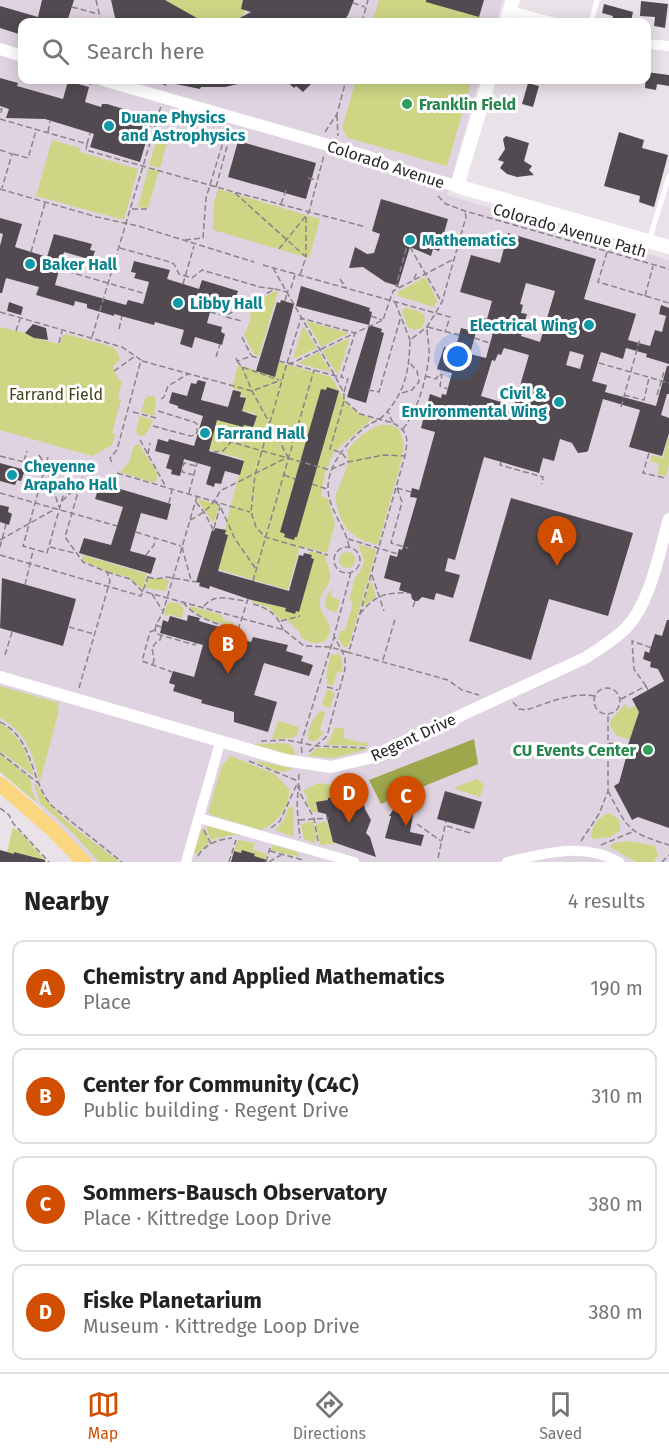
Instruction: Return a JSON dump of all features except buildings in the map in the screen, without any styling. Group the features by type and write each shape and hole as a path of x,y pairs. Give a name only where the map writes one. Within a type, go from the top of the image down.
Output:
{"main road":[{"path":"457,186 488,84"},
{"name":"Colorado Avenue","path":"457,186 669,247"},
{"path":"0,784 52,829 84,862"},
{"path":"0,796 46,835 70,862"}],"street":[{"path":"510,11 537,18"},
{"path":"651,44 669,46"},
{"path":"0,49 18,55"},
{"name":"Colorado Avenue","path":"117,84 348,150 398,170 457,186"},
{"name":"Regent Drive","path":"0,677 220,743 285,760 331,767 369,758 585,658 613,640 628,626 647,592 669,519"},
{"path":"191,861 220,743"},
{"path":"202,819 354,862"},
{"path":"507,862 547,852 575,850 595,852 619,862"}],"lane":[{"path":"592,18 597,0"},
{"path":"649,241 669,176"}],"path":[{"path":"96,0 100,18"},
{"path":"363,18 368,0"},
{"path":"353,3 366,8"},
{"path":"72,7 98,14"},
{"path":"163,84 166,85 165,88"},
{"path":"338,136 337,114 345,84"},
{"path":"92,339 161,105"},
{"path":"0,109 2,109 0,115"},
{"path":"325,132 337,114"},
{"path":"183,240 203,238 206,198 232,117"},
{"path":"0,119 87,144"},
{"path":"47,133 50,121"},
{"path":"0,150 28,158 36,130"},
{"path":"90,133 86,150 210,186 366,227"},
{"path":"216,187 229,139"},
{"path":"12,154 1,189 126,225 138,226 254,262"},
{"path":"279,249 309,212 324,154"},
{"path":"308,178 318,180"},
{"path":"281,204 286,190"},
{"path":"234,192 306,257"},
{"name":"Colorado Avenue Path","path":"438,196 446,204 465,211 669,269"},
{"path":"31,252 45,202"},
{"path":"131,209 148,209"},
{"path":"403,429 415,411 425,376 430,353 427,344 427,327 441,302 466,218 465,211"},
{"path":"300,275 306,257 306,216"},
{"path":"183,284 195,245"},
{"path":"119,247 170,262 174,264 179,274 186,277 192,278 202,270 260,287 266,286 287,292"},
{"path":"400,288 396,286 408,247 441,302"},
{"path":"607,251 598,282 669,303"},
{"path":"383,320 393,291 454,259"},
{"path":"263,265 450,317 445,332"},
{"path":"645,296 653,265"},
{"path":"273,268 344,393"},
{"path":"59,269 146,294"},
{"path":"400,288 416,278 417,272"},
{"path":"285,301 295,274"},
{"path":"340,279 346,288"},
{"path":"225,316 275,288"},
{"path":"349,547 328,489 330,470 364,428 380,420 388,412 400,393 408,373 410,340 395,302"},
{"path":"0,312 122,347 141,360 252,391 281,380"},
{"path":"210,312 242,321"},
{"path":"119,329 122,316"},
{"path":"371,316 383,320"},
{"path":"368,390 380,392 401,316"},
{"path":"16,331 20,318"},
{"path":"301,318 355,333"},
{"path":"301,318 255,475 251,512 256,527 265,537 328,555"},
{"path":"287,363 383,320"},
{"path":"427,327 459,335"},
{"path":"410,340 427,327"},
{"path":"59,343 62,330"},
{"path":"341,377 355,333"},
{"path":"242,337 252,356"},
{"path":"474,338 490,343"},
{"path":"621,407 640,339"},
{"path":"216,357 220,344"},
{"path":"260,359 252,356 237,360 288,457"},
{"path":"114,371 135,357"},
{"path":"113,465 110,458 117,450 141,360"},
{"path":"279,361 348,379 330,449 342,453 348,462"},
{"path":"409,362 417,371 419,382"},
{"path":"599,363 669,383"},
{"path":"242,367 281,380"},
{"path":"253,581 314,370"},
{"path":"657,395 664,372"},
{"path":"160,399 164,397 168,386 189,374"},
{"path":"425,376 436,379 439,374 442,375 440,386 448,389"},
{"path":"624,394 644,400 650,378"},
{"path":"419,382 423,383"},
{"path":"400,393 412,390 419,382"},
{"path":"344,400 360,414 393,423 403,429 407,439 396,488 360,615 347,652"},
{"path":"153,426 190,436 197,432 197,424 194,422 158,411"},
{"path":"133,412 156,418"},
{"path":"388,412 393,423"},
{"path":"213,452 224,451 240,427"},
{"path":"140,440 166,488"},
{"path":"231,442 330,470 348,462 384,455 405,456"},
{"path":"148,455 150,443"},
{"path":"22,470 27,451"},
{"path":"649,453 643,473 665,478"},
{"path":"39,455 46,466 59,509"},
{"path":"0,456 24,462"},
{"path":"48,457 22,546 47,554 72,464"},
{"path":"190,520 204,513 215,502 220,491 288,457"},
{"path":"501,462 500,465 543,477 542,484"},
{"path":"189,494 197,464 184,463 182,472 194,475"},
{"path":"86,468 65,537 79,558 90,566 130,579 142,591 284,630 304,646 330,647 382,661 448,680 462,690 482,696"},
{"path":"117,473 251,512"},
{"path":"283,475 295,479"},
{"path":"61,502 81,483"},
{"path":"312,484 328,489"},
{"path":"396,488 411,492"},
{"path":"396,488 402,502 391,543 408,548"},
{"path":"169,503 172,489"},
{"path":"0,493 117,526"},
{"path":"172,672 142,661 150,633 155,630 168,597 197,496"},
{"path":"195,501 214,529 220,506"},
{"path":"215,502 220,506 235,539 256,569"},
{"path":"1,540 56,508"},
{"path":"0,547 6,524"},
{"path":"136,532 182,547"},
{"path":"146,555 154,545 155,538"},
{"path":"286,543 287,538"},
{"path":"348,539 398,554"},
{"path":"49,547 76,554"},
{"path":"182,547 191,582"},
{"path":"302,759 302,743 351,572 358,567 360,559 357,551 349,547 337,550 333,559 339,571 351,572"},
{"path":"308,554 309,549"},
{"path":"25,585 34,550"},
{"path":"79,558 81,554"},
{"path":"0,555 141,596 148,575 156,579 167,577 173,580 196,582"},
{"path":"79,689 110,580 107,572"},
{"path":"371,574 384,611"},
{"path":"151,593 163,612"},
{"path":"360,615 366,607 386,593 408,593"},
{"path":"203,607 216,597 247,600 236,638"},
{"path":"182,601 188,609 209,622 238,630"},
{"path":"413,607 415,601"},
{"path":"254,604 272,612 284,630"},
{"path":"280,621 300,616"},
{"path":"382,661 395,619"},
{"path":"156,625 162,627"},
{"path":"69,627 95,634"},
{"path":"155,630 157,634 195,645 196,643"},
{"path":"5,655 12,632"},
{"path":"153,664 152,648 162,635"},
{"path":"309,753 327,736 346,664 345,657 334,636"},
{"path":"648,690 634,669 632,641 652,648"},
{"path":"620,699 616,692 609,688 600,689 595,696 596,709 608,714 616,711 620,699 646,686"},
{"path":"327,687 339,690"},
{"path":"513,701 519,709 526,710 568,697 595,696"},
{"path":"575,850 599,814 608,791 608,714"},
{"path":"0,722 13,730 25,744 43,796 52,806 122,862"},
{"path":"253,742 287,740 316,746 370,748"},
{"path":"608,742 627,747"},
{"path":"0,753 38,783"},
{"path":"250,761 298,781"},
{"path":"300,770 298,820 301,842"},
{"path":"350,796 354,789 353,779"},
{"path":"298,781 300,793 314,818 319,845"},
{"path":"267,831 280,822 298,781"},
{"path":"608,791 626,824 633,832 669,846"},
{"path":"0,808 9,815 13,823 49,862"},
{"path":"298,820 329,818"},
{"path":"202,819 204,831 211,844"},
{"path":"438,858 446,821"},
{"path":"417,824 442,842"},
{"path":"446,826 473,834"},
{"path":"600,846 633,832"},
{"path":"191,861 211,844 237,838 229,862"},
{"path":"268,862 270,850 304,861"},
{"path":"118,859 120,852"},
{"path":"268,862 281,855"},
{"path":"662,862 669,855"}],"shaded area":[{"path":"0,0 503,0 497,18 18,18 18,84 478,84 447,195 669,260 669,862 94,862 29,796 0,771"}],"green space":[{"path":"165,0 243,0 241,9 246,11 241,18 196,18"},
{"path":"379,0 484,0 479,17 482,18 373,18"},
{"name":"Franklin Field","path":"355,84 471,84 447,166 348,138 342,128"},
{"path":"158,135 169,136 160,168 149,165"},
{"path":"52,140 80,148 80,152 138,169 124,220 36,196"},
{"path":"148,169 159,171 148,208 138,207"},
{"path":"218,189 320,219 309,258 213,230 214,203"},
{"path":"425,277 437,300 434,307 398,296 398,292"},
{"path":"275,291 278,292 259,356 254,354 244,335 251,319 253,304"},
{"path":"407,308 424,315 425,322 421,328 415,330 408,327 402,312"},
{"path":"306,321 348,333 349,333 321,347"},
{"path":"303,326 317,348 293,359"},
{"name":"Farrand Field","path":"0,327 60,344 63,335 66,334 112,347 117,351 120,360 113,366 118,379 122,381 118,399 121,400 112,433 115,434 112,445 92,456 0,430"},
{"path":"350,338 338,375 322,351"},
{"path":"319,352 331,372 298,363"},
{"path":"278,362 331,377 351,408 372,419 334,452 325,473 321,496 328,499 335,524 327,553 300,546 288,590 217,569 243,459 208,449 216,419 253,426 256,414 241,410 245,397 239,395 240,391 232,388 238,365 274,375"},
{"path":"148,396 154,396 156,400 154,416 141,412"},
{"path":"140,416 153,420 144,436 138,435 136,430"},
{"path":"380,425 391,425 399,429 404,444 378,545 352,534 341,518 336,496 346,467 347,451 361,436"},
{"path":"669,436 669,464 666,476 657,474 659,464 650,461 652,455 663,458"},
{"path":"139,444 158,474 155,483 120,472 129,462 134,446"},
{"path":"199,499 219,505 214,524 198,501"},
{"path":"358,544 374,549 376,552 349,645 344,648 338,638 341,630 345,631 353,602 349,600 355,578 364,561"},
{"path":"309,551 326,555 330,573 329,583 320,601 321,610 330,630 326,640 319,643 300,637 301,634 286,619 281,620 268,607 252,602 252,600 266,604 267,602 286,608 285,611 314,559 308,554"},
{"path":"344,552 350,552 355,560 353,566 344,568 339,563 339,557"},
{"path":"83,555 147,574 142,589 128,577 106,571 84,561"},
{"path":"147,578 167,579 169,582 165,591 145,588"},
{"path":"371,579 376,597 362,608"},
{"path":"332,588 331,597 340,600 336,613 325,608 326,597"},
{"path":"171,602 180,604 184,609 182,618 169,614 164,615 167,604"},
{"path":"190,606 222,615 223,620 234,623 234,627 206,619 189,608"},
{"path":"338,652 342,661 342,672 337,672 333,686 328,685 326,676 331,654 337,655"},
{"path":"0,686 59,703 40,782 28,745 17,731 0,718"},
{"path":"327,689 335,693 330,708 322,705"},
{"path":"625,704 628,709 636,705 639,712 631,740 616,735 610,726 611,720"},
{"path":"320,711 325,712 320,730 324,733 316,741 309,741 309,729"},
{"path":"278,721 299,727 297,735 291,738 272,739"},
{"path":"0,723 18,739 34,776 0,751"},
{"path":"335,727 345,729 343,738 367,742 368,746 328,745"},
{"path":"474,739 478,764 381,804 369,780"},
{"path":"282,743 292,746 295,756 253,744"},
{"path":"317,748 369,749 334,758 308,756"},
{"path":"0,754 30,778 37,803 0,772"},
{"path":"231,756 275,774 289,789 285,809 277,820 266,828 261,830 211,815 208,812 222,765"},
{"path":"253,760 292,768 292,769 277,771"},
{"path":"477,779 484,785 480,797 453,788"},
{"path":"318,783 333,785 349,783 351,788 348,797 348,792 316,802 318,812 312,812 306,800 308,798 303,791"},
{"path":"34,784 37,784 51,806 62,816 120,862 99,862 71,831 40,803"},
{"path":"290,806 293,808 294,837 275,830 283,821"},
{"path":"609,813 620,820 620,830 611,837 592,839 592,831 596,823"},
{"path":"313,821 316,834 315,843 304,839 301,824"},
{"path":"327,821 334,844 321,845 316,824"},
{"path":"206,826 243,836 231,835 210,840"},
{"path":"204,827 209,843 197,854 194,853"},
{"path":"13,828 20,832 47,862 34,862 35,857 15,852 13,858 7,852"},
{"path":"238,840 255,843 253,850 267,854 264,862 254,854 242,850 241,853 234,851"},
{"path":"630,841 655,846 658,855 654,862 636,862 610,847 613,843"},
{"path":"273,845 297,852 299,857 271,850"}],"place":[{"name":"Franklin Field","path":"407,104"},
{"name":"Duane Physics and Astrophysics","path":"109,126"},
{"name":"Mathematics","path":"410,240"},
{"name":"Baker Hall","path":"30,264"},
{"name":"Libby Hall","path":"178,303"},
{"name":"Electrical Wing","path":"589,325"},
{"name":"Civil & Environmental Wing","path":"559,402"},
{"name":"Farrand Hall","path":"205,433"},
{"name":"Cheyenne Arapaho Hall","path":"12,475"},
{"name":"Chemistry and Applied Mathematics","path":"557,566"},
{"name":"Center for Community (C4C)","path":"228,674"},
{"name":"CU Events Center","path":"648,750"},
{"name":"Fiske Planetarium","path":"349,823"},
{"name":"Sommers-Bausch Observatory","path":"406,826"}]}
